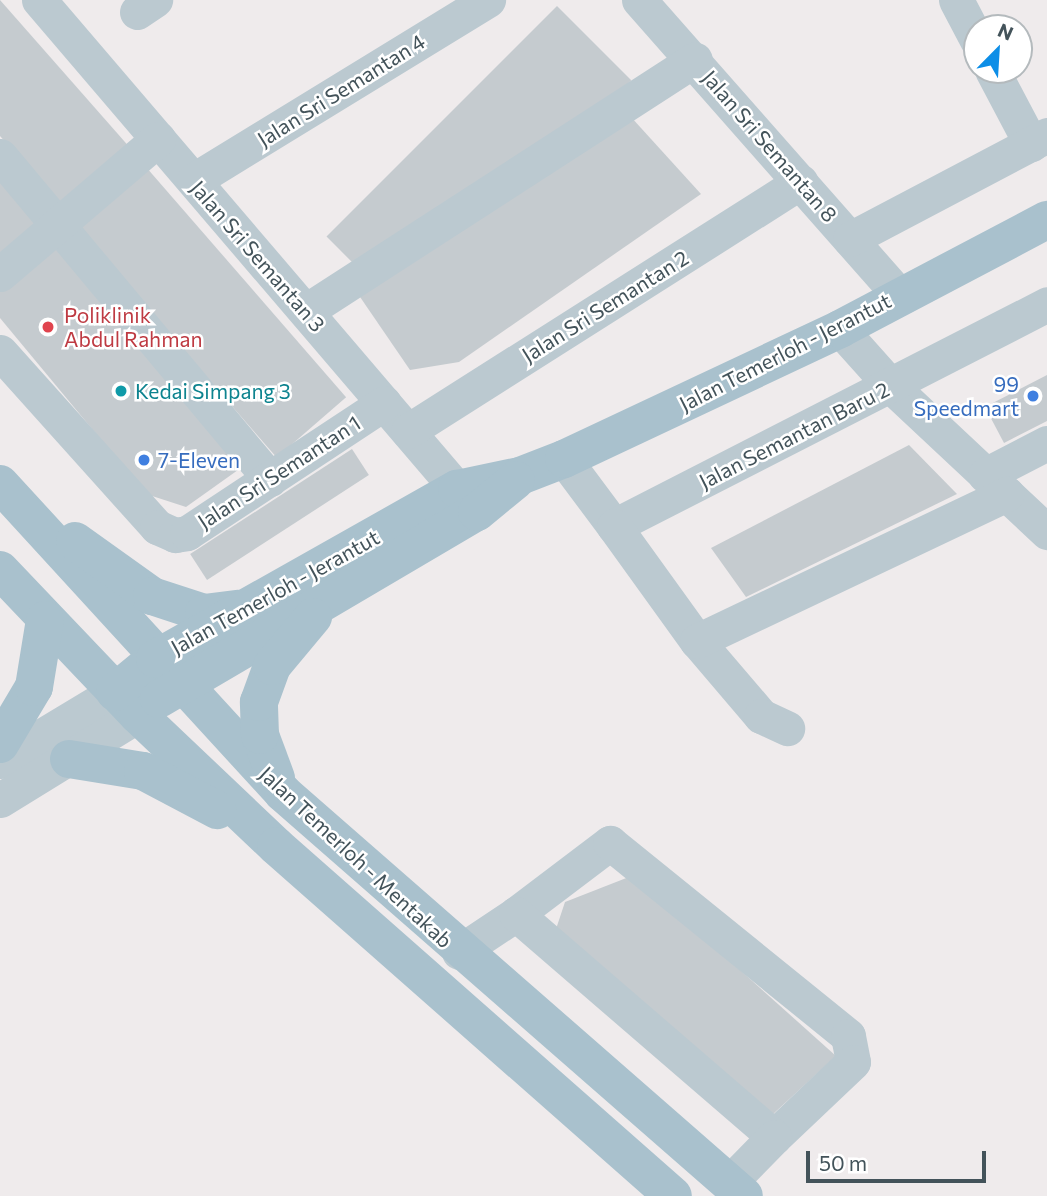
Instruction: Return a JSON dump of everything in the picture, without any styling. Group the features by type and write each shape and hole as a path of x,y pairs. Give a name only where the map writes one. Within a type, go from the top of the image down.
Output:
{"main road":[{"name":"Jalan Temerloh - Jerantut","path":"127,704 246,608 520,476 564,459 840,329 899,295 1047,220"},
{"path":"0,474 131,585 183,609 204,613 246,608"},
{"name":"Jalan Temerloh - Mentakab","path":"0,484 167,671 283,793 459,952 737,1190"},
{"name":"Jalan Temerloh - Jerantut","path":"167,671 334,595 467,501"},
{"name":"Jalan Temerloh - Mentakab","path":"0,570 127,704 276,846 673,1196"},
{"path":"283,793 260,735 259,702 272,666 334,595"},
{"path":"0,744 34,687 45,620"},
{"path":"69,759 143,771 276,846"}],"street":[{"name":"Jalan Sri Semantan 3","path":"39,0 467,501"},
{"name":"Jalan Sri Semantan 4","path":"194,180 488,0"},
{"name":"Jalan Sri Semantan 8","path":"639,0 695,59 899,295"},
{"path":"306,311 695,59"},
{"path":"850,239 1039,140 1001,84"},
{"path":"0,274 158,139"},
{"path":"0,156 270,480"},
{"name":"Jalan Sri Semantan 2","path":"408,431 801,182"},
{"name":"Jalan Semantan Baru 2","path":"614,526 1047,304"},
{"path":"840,329 891,386 1047,532"},
{"name":"Jalan Sri Semantan 1","path":"0,352 157,527 175,535 187,533 384,403"},
{"path":"697,641 996,484 1047,443"},
{"path":"564,459 697,641 761,716 788,728"},
{"path":"0,800 69,759 127,704"},
{"path":"0,761 127,704"},
{"path":"459,952 516,914 610,843 848,1036 853,1062 774,1138 737,1190"},
{"path":"516,914 774,1138"}],"building":[{"path":"0,0 132,150 62,207 0,136"},
{"path":"557,6 631,80 401,311 326,237"},
{"path":"631,117 701,194 459,362 410,370 358,294"},
{"path":"146,167 346,397 277,458 77,227"},
{"path":"0,173 42,222 0,256"},
{"name":"Kedai Simpang 3","path":"57,246 245,465 186,507 146,494 0,318 0,292"},
{"path":"1047,375 1047,421 1004,443 985,407"},
{"path":"909,445 957,494 746,597 711,548"},
{"path":"352,449 369,475 207,580 190,554"},
{"path":"634,875 836,1056 772,1115 556,929 565,902"}],"place":[{"name":"Poliklinik Abdul Rahman","path":"48,327"},
{"name":"Kedai Simpang 3","path":"121,391"},
{"name":"99 Speedmart","path":"1033,396"},
{"name":"7-Eleven","path":"144,460"}]}
